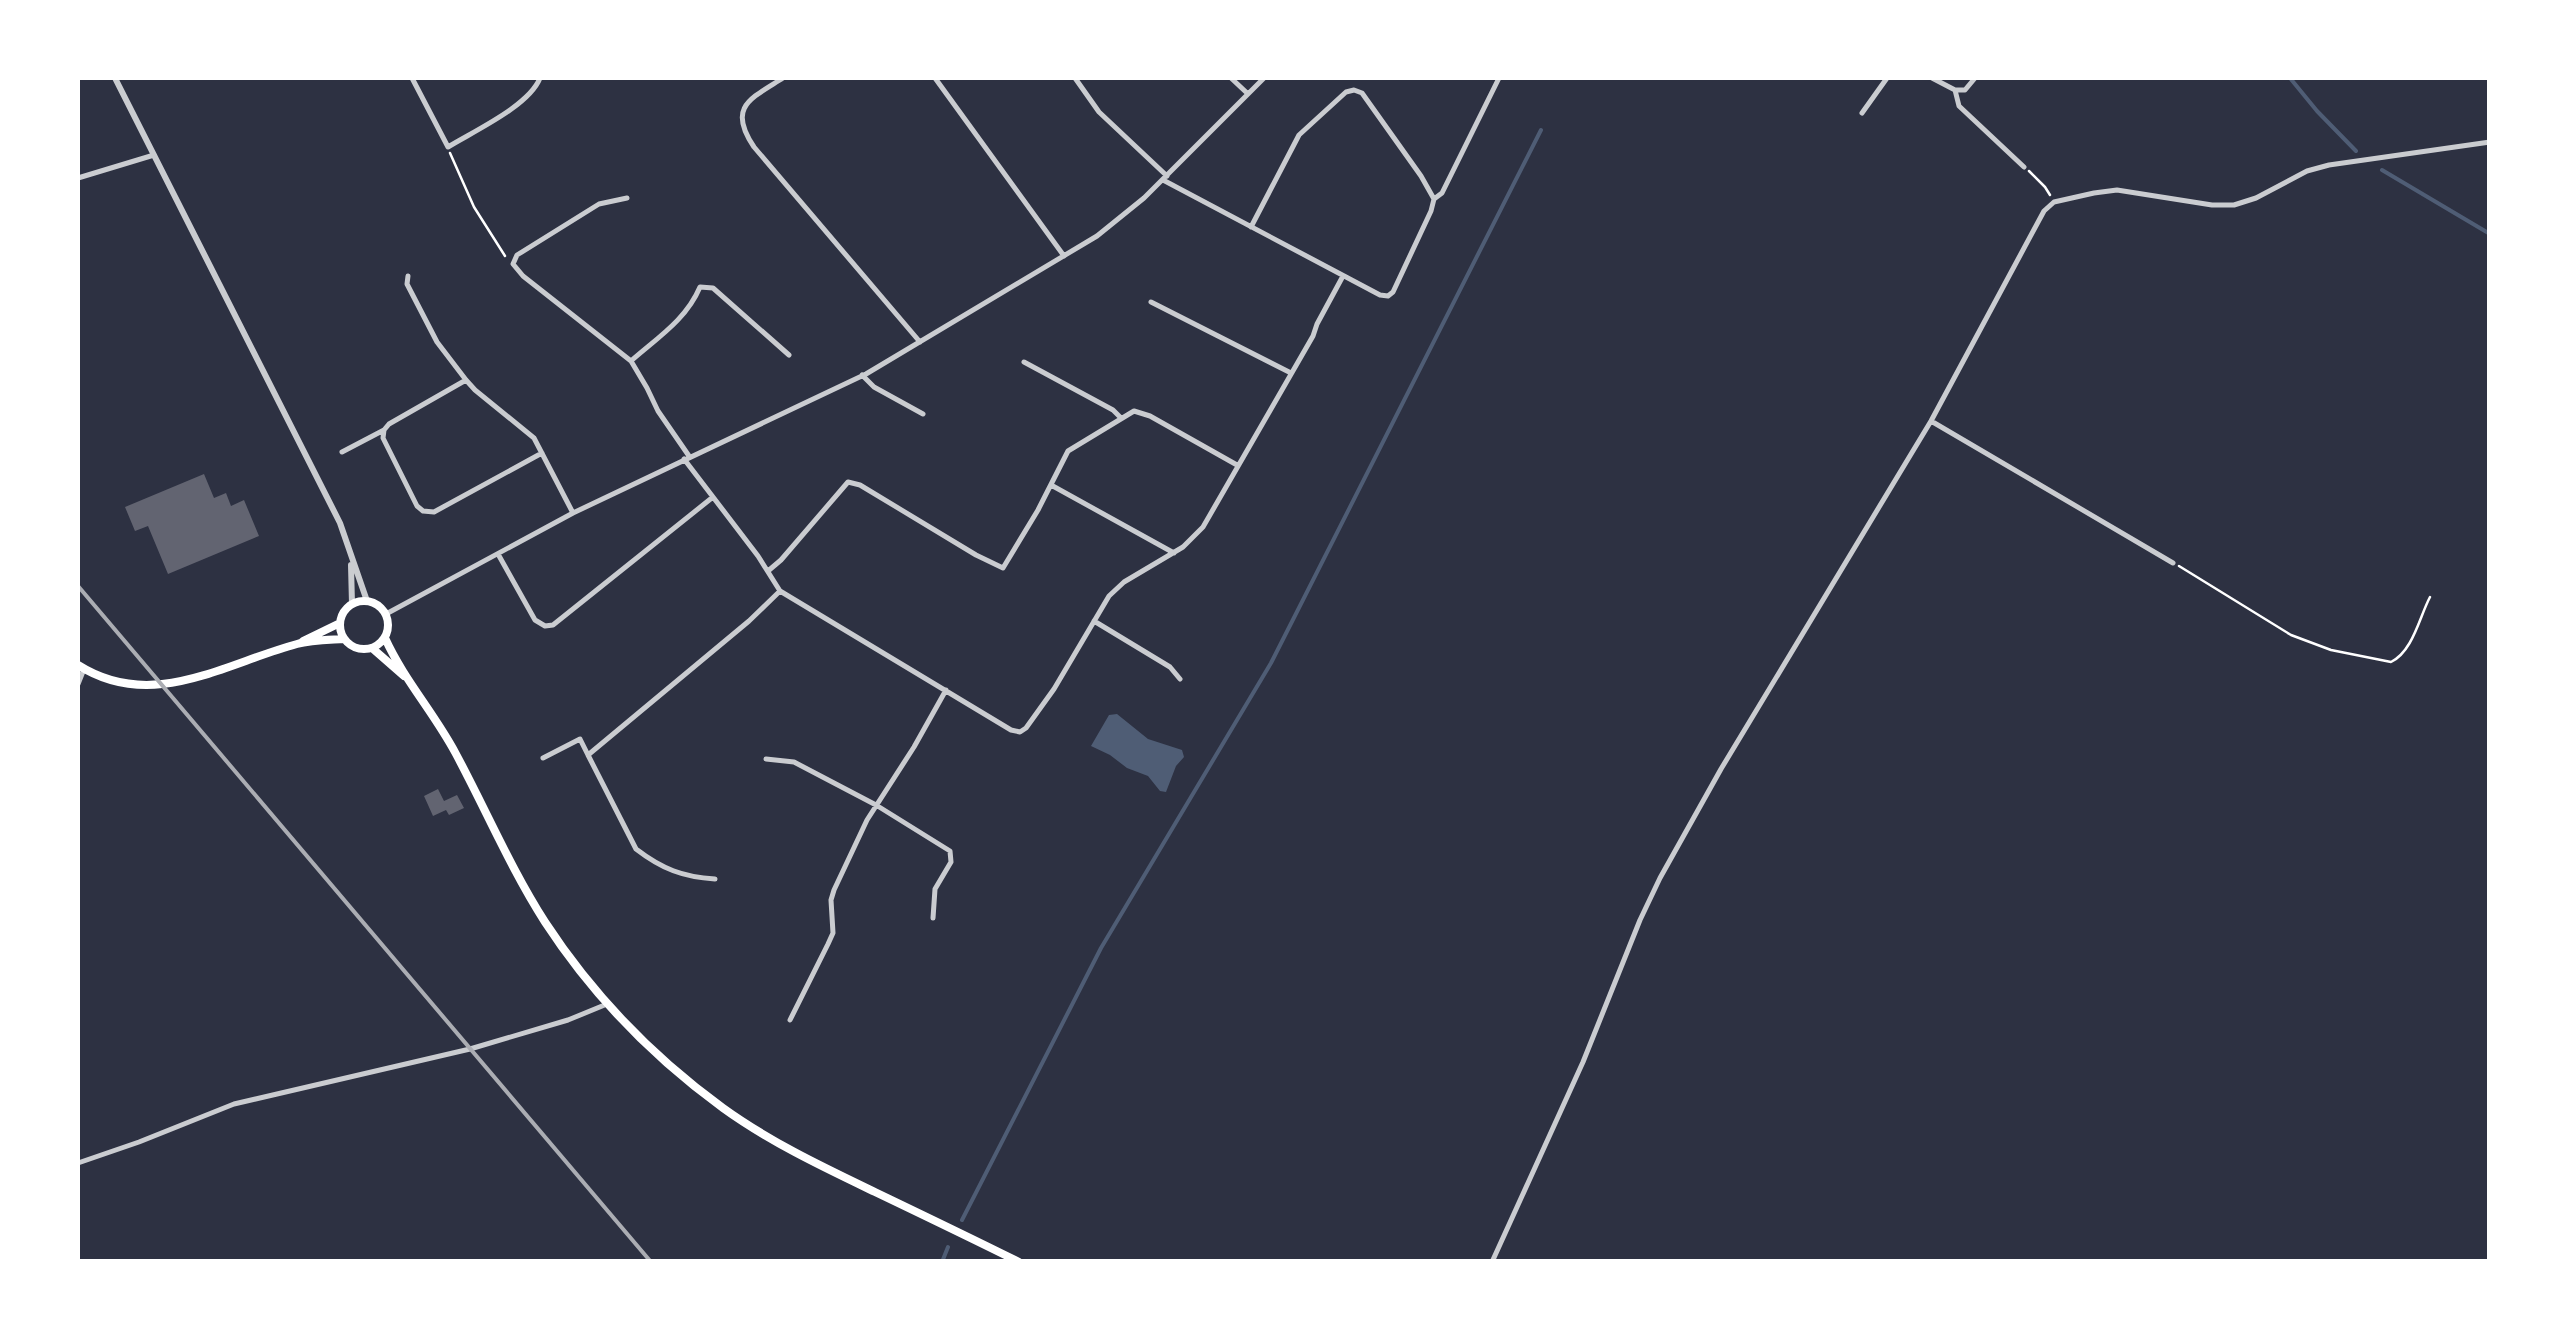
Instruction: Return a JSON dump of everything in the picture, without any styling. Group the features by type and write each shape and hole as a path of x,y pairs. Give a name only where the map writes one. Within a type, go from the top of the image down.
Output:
{"main road":[{"path":"375,603 386,614 385,638 372,648 356,648 344,639 340,623 352,604 375,603"},
{"path":"81,667 129,683 174,684 300,643 340,623"},
{"path":"385,638 407,679 442,729 546,922 608,1004 653,1051 724,1109 776,1142 1019,1262"},
{"path":"300,643 344,639"},
{"path":"372,648 407,679"}],"street":[{"path":"114,78 327,496 367,601"},
{"path":"412,78 448,147 524,99 540,78"},
{"path":"782,78 746,104 741,116 743,131 920,342"},
{"path":"935,78 1064,256"},
{"path":"1075,78 1099,112 1165,178 1250,228 1388,296 1498,78"},
{"path":"1231,78 1246,93"},
{"path":"386,614 573,513 862,376 1064,256 1118,221 1264,78"},
{"path":"1862,112 1887,78"},
{"path":"1932,78 1955,90 1965,90 1975,78"},
{"path":"1250,228 1299,136 1346,92 1354,90 1371,106 1434,199"},
{"path":"1955,90 1959,106 2024,167"},
{"path":"1495,1260 1660,878 1969,354 2036,223 2054,202 2117,190 2234,205 2328,165 2490,142"},
{"path":"78,178 154,155"},
{"path":"626,198 599,204 517,255 513,264 522,276 631,362 687,457 780,591 1020,732 1054,689 1110,596 1124,582 1184,548 1203,527 1344,276"},
{"path":"408,276 408,284 436,339 475,390 534,438 573,513"},
{"path":"631,362 680,320 692,306 700,287 713,288 789,355"},
{"path":"1151,302 1290,374"},
{"path":"1024,362 1121,418"},
{"path":"862,376 923,414"},
{"path":"342,452 466,380"},
{"path":"768,571 848,482 860,485 1003,568 1068,451 1134,412 1141,412 1238,464"},
{"path":"1930,421 2173,563"},
{"path":"384,430 383,438 423,511 434,512 542,453"},
{"path":"1051,485 1174,553"},
{"path":"498,554 535,620 545,626 553,625 714,497"},
{"path":"351,560 352,604"},
{"path":"588,755 780,591"},
{"path":"1094,621 1170,667 1180,679"},
{"path":"78,684 81,667"},
{"path":"790,1020 833,933 831,900 876,805 946,690"},
{"path":"543,758 580,739 636,849 686,877 715,879"},
{"path":"766,759 794,762 876,805 950,851 950,862 935,889 933,918"},
{"path":"78,1163 234,1104 470,1049 608,1004"}],"path":[{"path":"448,147 474,207 501,252 513,264"},
{"path":"2024,167 2054,202"},
{"path":"2173,563 2291,635 2331,650 2391,662 2400,657 2430,597"}],"water":[{"path":"1117,714 1148,739 1182,750 1184,757 1166,792 1160,791 1148,776 1091,746 1109,715"}],"building":[{"path":"204,474 214,498 226,493 231,506 244,500 259,536 168,574 148,526 135,531 125,507"},
{"path":"438,789 444,801 457,795 464,808 449,815 446,810 433,816 424,796"}],"waterway":[{"path":"2290,78 2356,151"},
{"path":"962,1220 1101,948 1271,663 1541,130"},
{"path":"2382,170 2490,234"},
{"path":"942,1262 948,1247"}],"railway":[{"path":"78,586 651,1262"}]}
